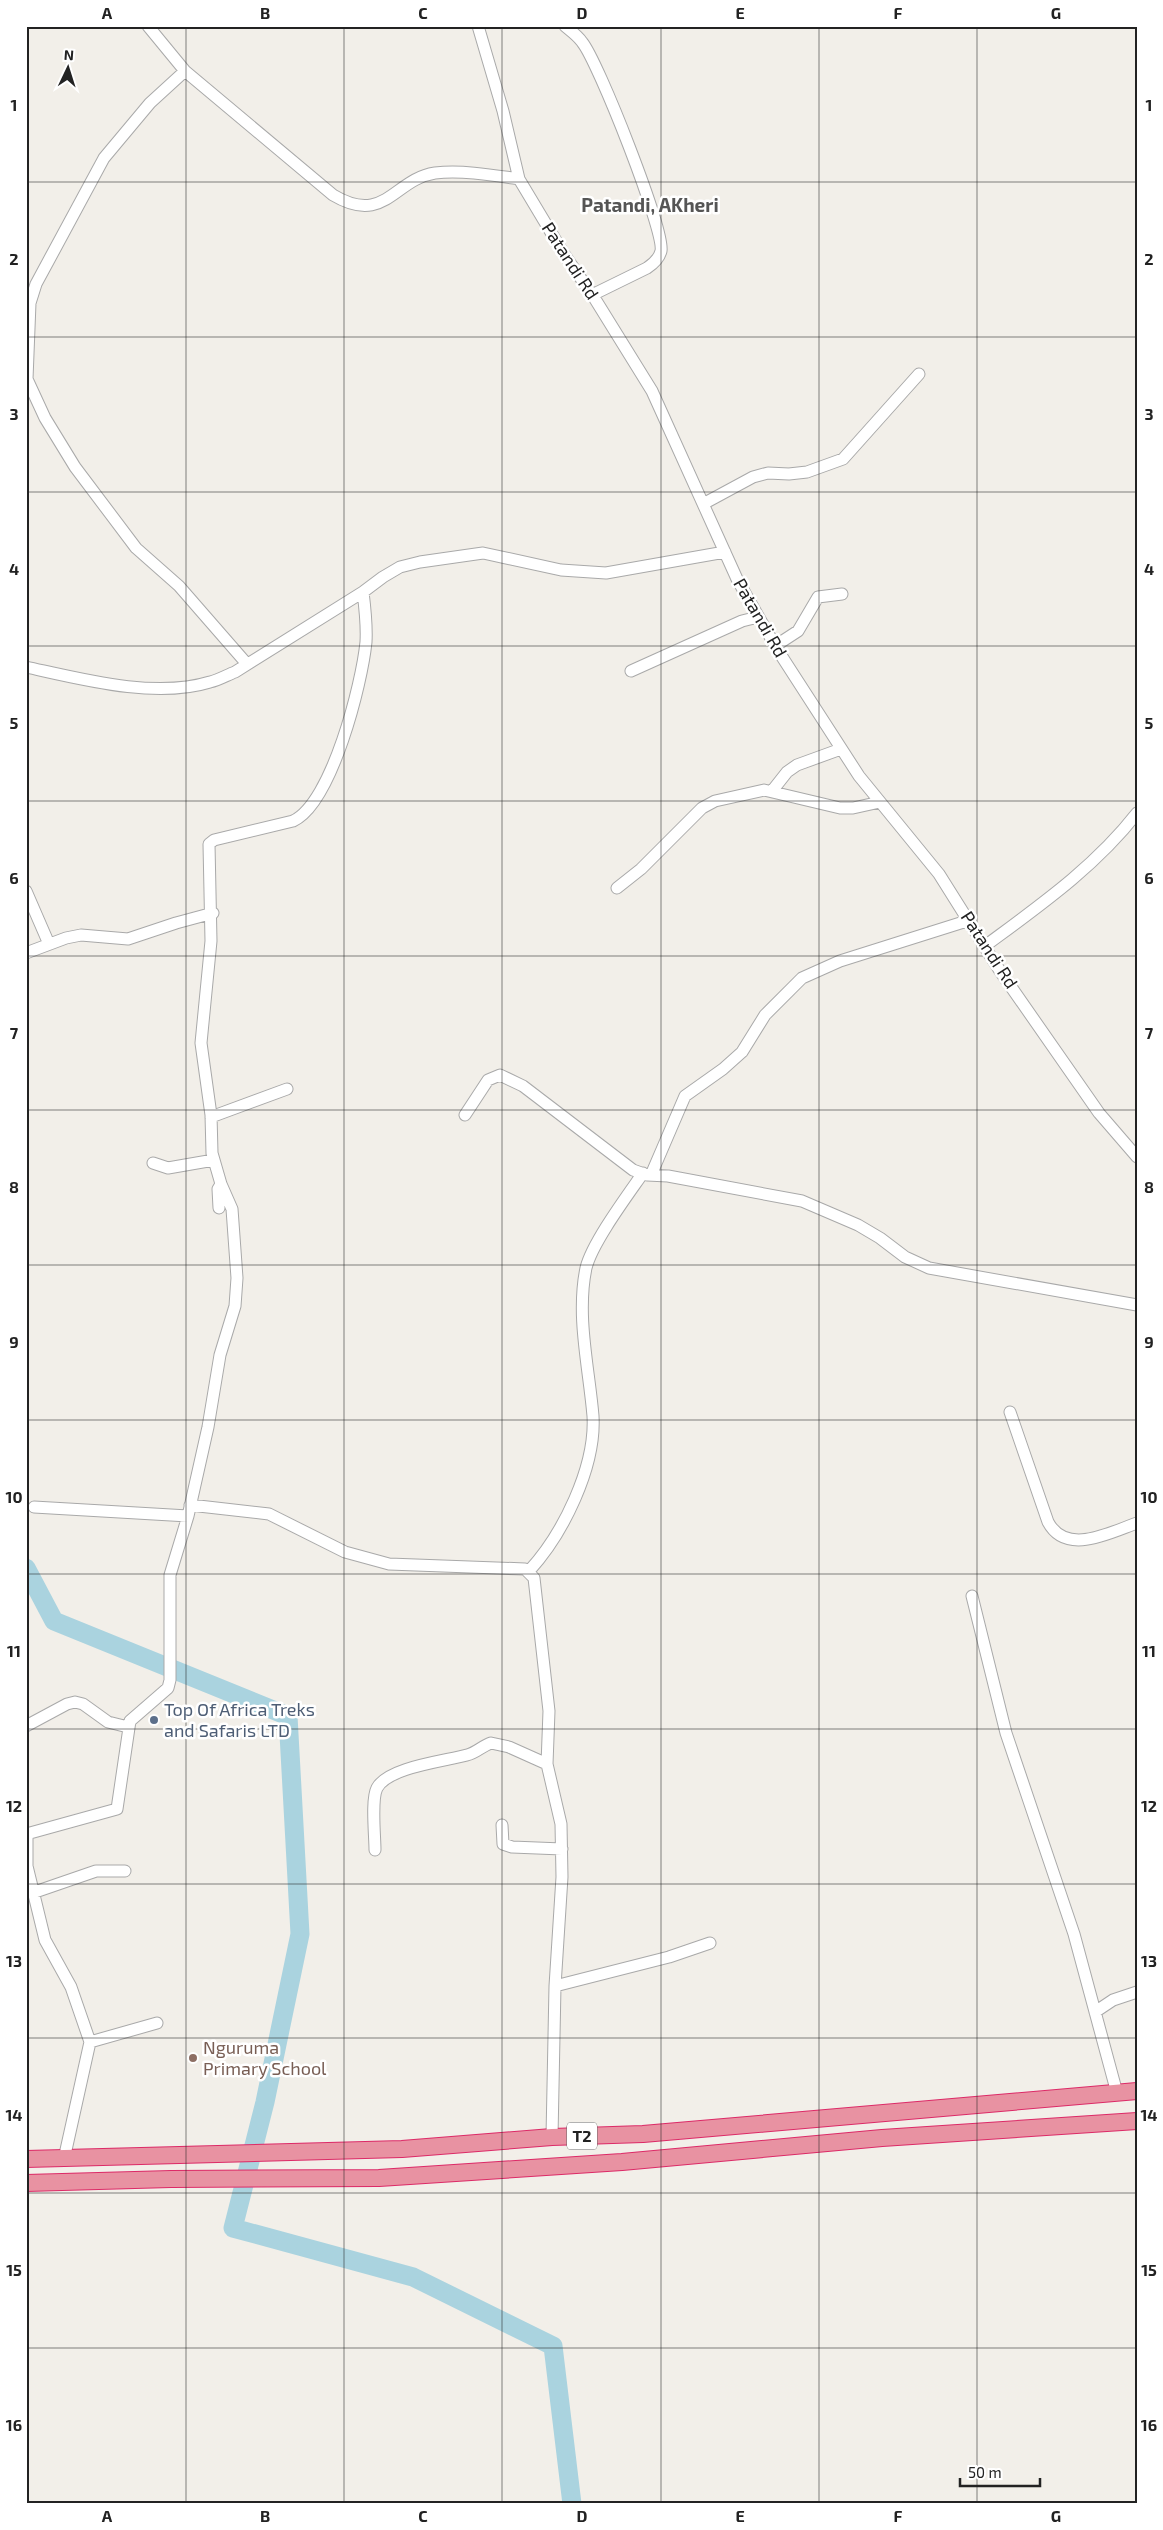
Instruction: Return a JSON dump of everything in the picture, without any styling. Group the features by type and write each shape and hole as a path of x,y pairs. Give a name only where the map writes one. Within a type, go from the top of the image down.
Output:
{"highway":[{"name":"T2","path":"26,2158 64,2159 402,2150 552,2137 643,2134 1137,2091"},
{"path":"956,2108 959,2132"},
{"path":"878,2114 882,2138"},
{"name":"T2","path":"26,2184 171,2179 379,2178 622,2162 959,2132 1137,2121"}],"street":[{"path":"148,26 185,71 333,195 345,202 368,206 382,201 416,180 433,173 490,175 519,179"},
{"name":"Patandi Rd","path":"478,26 503,111 519,179 564,254 652,391 737,579 758,617 859,776 939,874 985,946 1099,1113 1137,1158"},
{"path":"565,26 582,42 603,81 645,188 661,238 661,251 655,262 647,268 592,295"},
{"path":"185,71 150,103 104,158 36,284 30,303 27,379 45,418 112,519 136,548 179,586 247,664"},
{"path":"703,504 760,475 768,473 796,474 833,464 843,459 919,374"},
{"path":"26,667 126,686 154,688 210,682 235,672 364,592 400,567 469,554 494,554 561,570 606,573 725,552"},
{"path":"64,2159 90,2042 71,1987 45,1940 35,1892 27,1866 26,1841 30,1832 117,1809 121,1793 128,1727 137,1714 168,1688 170,1680 170,1574 189,1511 208,1427 220,1355 236,1297 236,1233 232,1209 221,1184 214,1160 211,1117 201,1043 212,914 209,847 211,842 299,818 313,804 330,774 353,706 364,652 366,626 364,592"},
{"path":"775,646 798,631 818,597 842,594"},
{"path":"631,670 742,621 758,617"},
{"path":"772,791 787,772 797,764 841,750"},
{"path":"617,888 641,869 702,808 715,801 756,791 772,791 840,808 853,808 880,802"},
{"path":"985,946 1066,886 1103,851 1137,813"},
{"path":"26,891 49,944"},
{"path":"26,952 81,935 120,940 128,939 176,922 212,914"},
{"path":"529,1571 551,1543 575,1500 586,1466 593,1432 584,1305 587,1265 605,1229 647,1174 684,1096 723,1069 742,1052 765,1015 802,978 840,961 970,920"},
{"path":"465,1115 488,1080 500,1075 523,1086 621,1163 647,1174 802,1201 858,1225 880,1238 905,1257 928,1268 1137,1305"},
{"path":"211,1117 287,1089"},
{"path":"153,1163 168,1168 214,1160"},
{"path":"220,1208 218,1189 221,1184"},
{"path":"1010,1412 1048,1522 1054,1533 1062,1538 1087,1540 1137,1523"},
{"path":"34,1507 269,1514 345,1552 389,1564 521,1568 529,1571 534,1578 549,1711 547,1764 562,1824 555,1986 552,2137"},
{"path":"972,1596 1006,1733 1052,1865 1117,2093"},
{"path":"26,1726 67,1704 75,1702 83,1704 108,1722 128,1727"},
{"path":"375,1850 375,1793 380,1784 392,1776 431,1761 470,1755 491,1743 508,1747 547,1764"},
{"path":"502,1825 503,1844 512,1847 562,1849"},
{"path":"35,1892 96,1871 125,1871"},
{"path":"555,1986 669,1957 710,1944"},
{"path":"1095,2012 1113,2000 1137,1992"},
{"path":"90,2042 157,2023"}],"waterway":[{"path":"26,1568 54,1621 288,1716 300,1934 265,2102 233,2228 413,2277 553,2346 572,2504"}],"place":[{"name":"Top Of Africa Treks and Safaris LTD","path":"154,1720"},
{"name":"Nguruma Primary School","path":"193,2058"}],"district":[{"name":"Patandi, AKheri","path":"650,205"}]}
